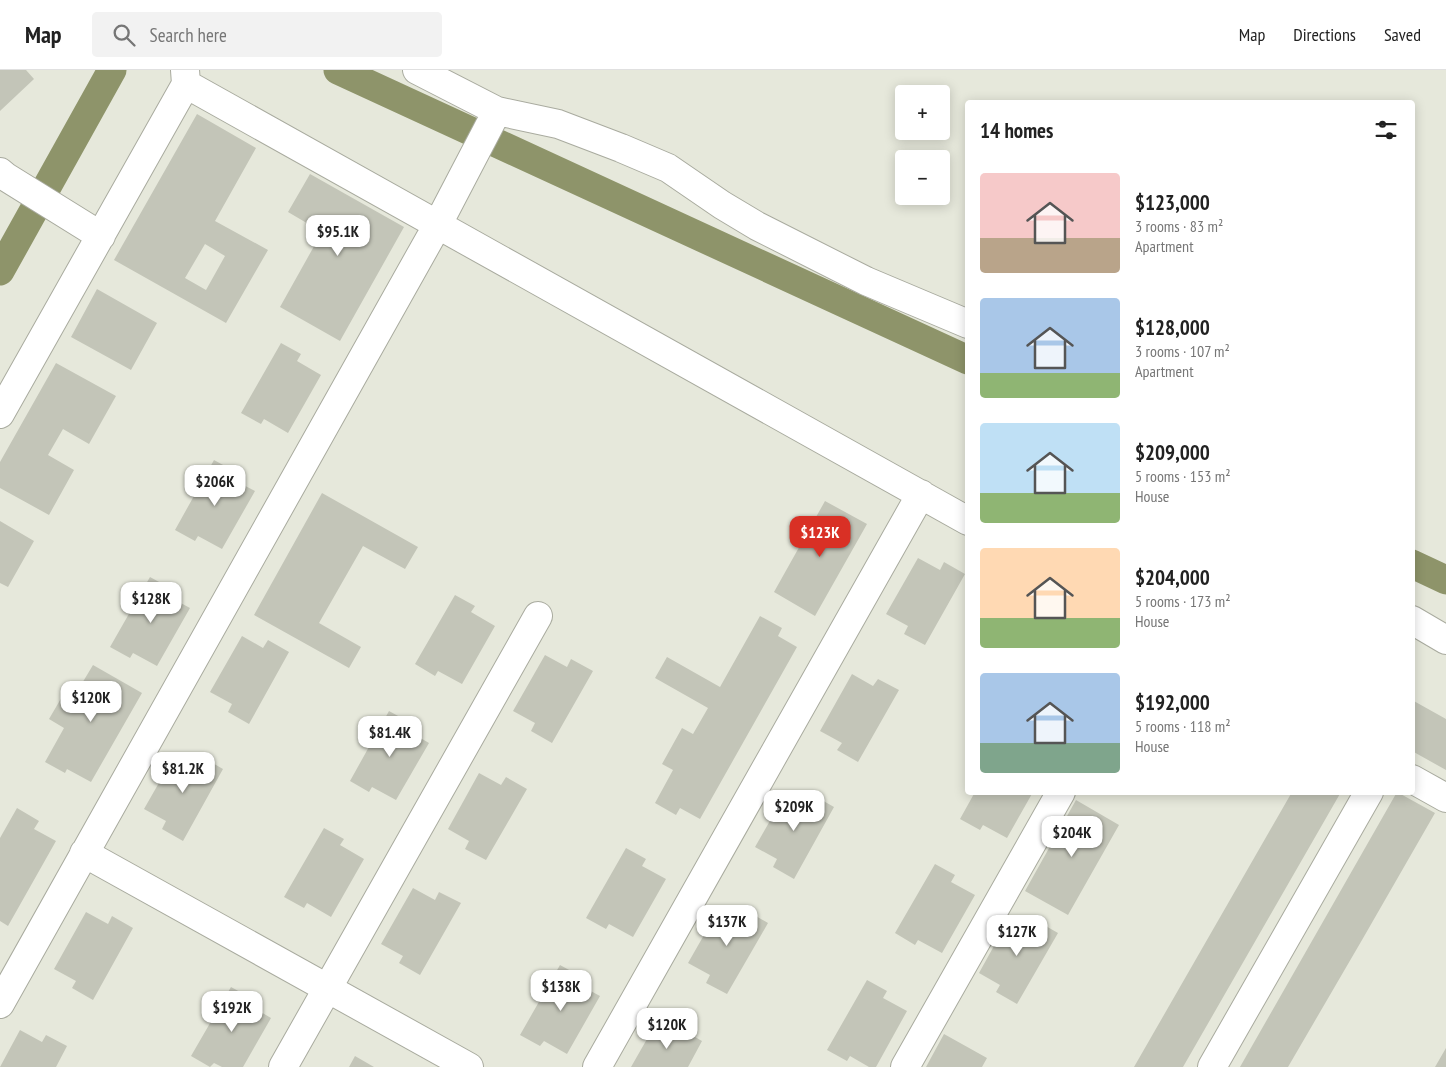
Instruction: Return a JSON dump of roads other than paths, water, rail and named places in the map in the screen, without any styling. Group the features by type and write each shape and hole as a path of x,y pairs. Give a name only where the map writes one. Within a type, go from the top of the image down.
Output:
{"street":[{"path":"417,70 497,111 558,124 668,168 722,205 757,226 866,281 965,323"},
{"path":"0,414 101,236 185,77 438,224 965,519"},
{"path":"0,1004 438,224 497,111"},
{"path":"3,175 101,236"},
{"path":"597,1067 921,494"},
{"path":"283,1067 538,616"},
{"path":"1415,622 1446,640"},
{"path":"1415,780 1446,798"},
{"path":"905,1067 1059,795"},
{"path":"1212,1067 1367,795"},
{"path":"84,853 469,1067"}],"waterway":[{"path":"0,271 112,70"},
{"path":"338,70 965,359"},
{"path":"1415,565 1446,580"}]}
